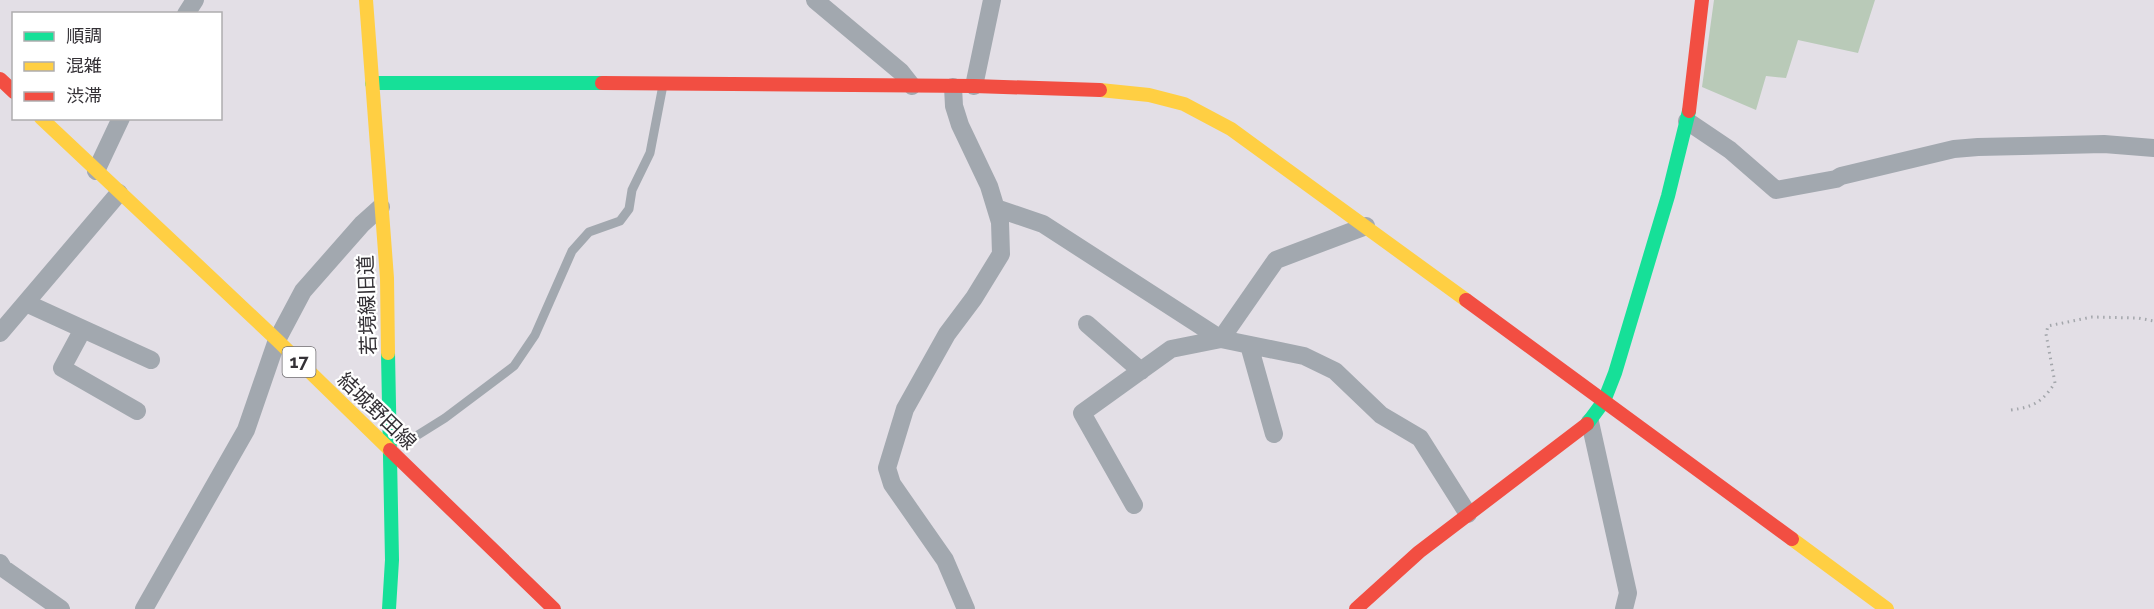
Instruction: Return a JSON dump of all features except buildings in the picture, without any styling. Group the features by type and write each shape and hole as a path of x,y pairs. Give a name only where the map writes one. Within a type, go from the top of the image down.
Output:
{"street":[{"name":"若境線旧道","path":"366,0 387,279 392,560 389,609"},
{"path":"815,0 901,72 912,86"},
{"path":"1356,609 1375,589 1468,514 1590,422 1604,401 1655,237 1687,122 1702,0"},
{"path":"974,86 987,2"},
{"path":"0,79 12,90"},
{"path":"372,83 664,82 974,86 1088,89 1149,95 1184,104 1231,129 1887,609"},
{"path":"953,87 954,106 960,125 989,186 996,208 1000,222 1001,254 974,298 947,334 905,409 887,468 892,484 945,560 966,609"},
{"name":"結城野田線","path":"43,120 277,340 555,609"},
{"path":"96,171 120,120"},
{"path":"1687,122 1730,150 1776,190 1836,179 1954,150 1978,147 2104,144 2154,148"},
{"path":"0,333 119,193"},
{"path":"144,609 246,430 277,340 303,291 362,224 381,207"},
{"path":"996,208 1042,224 1221,339 1304,356 1335,371 1381,415 1420,438 1468,514"},
{"path":"1134,505 1082,413 1172,349 1221,339 1276,260 1366,226"},
{"path":"26,303 151,360"},
{"path":"1088,324 1141,371"},
{"path":"82,329 62,368 137,411"},
{"path":"1250,345 1274,434"},
{"path":"1590,422 1628,593 1624,609"},
{"path":"0,563 3,568 61,609"}],"lane":[{"path":"405,443 444,418 514,366 536,335 572,251 589,232 620,221 629,209 632,190 650,153 664,82"}],"path":[{"path":"2011,410 2029,408 2046,397 2055,382 2046,334 2048,326 2092,317 2138,318 2154,321"}],"green space":[{"path":"1714,0 1875,0 1858,53 1798,40 1786,78 1766,76 1756,110 1702,87"}],"traffic: fast":[{"path":"372,83 602,83"},
{"path":"1587,424 1604,401 1615,373 1668,196 1689,111"},
{"path":"388,353 392,560 389,609"}],"traffic: slow":[{"path":"366,0 387,278 388,353"},
{"path":"1100,90 1149,95 1184,104 1231,129 1466,300"},
{"path":"43,120 277,340 390,450"},
{"path":"1792,539 1887,609"}],"traffic: jam":[{"path":"1689,111 1702,0"},
{"path":"0,79 12,90"},
{"path":"602,83 974,86 1100,90"},
{"path":"1466,300 1792,539"},
{"path":"1356,609 1419,552 1587,424"},
{"path":"390,450 554,609"}]}
